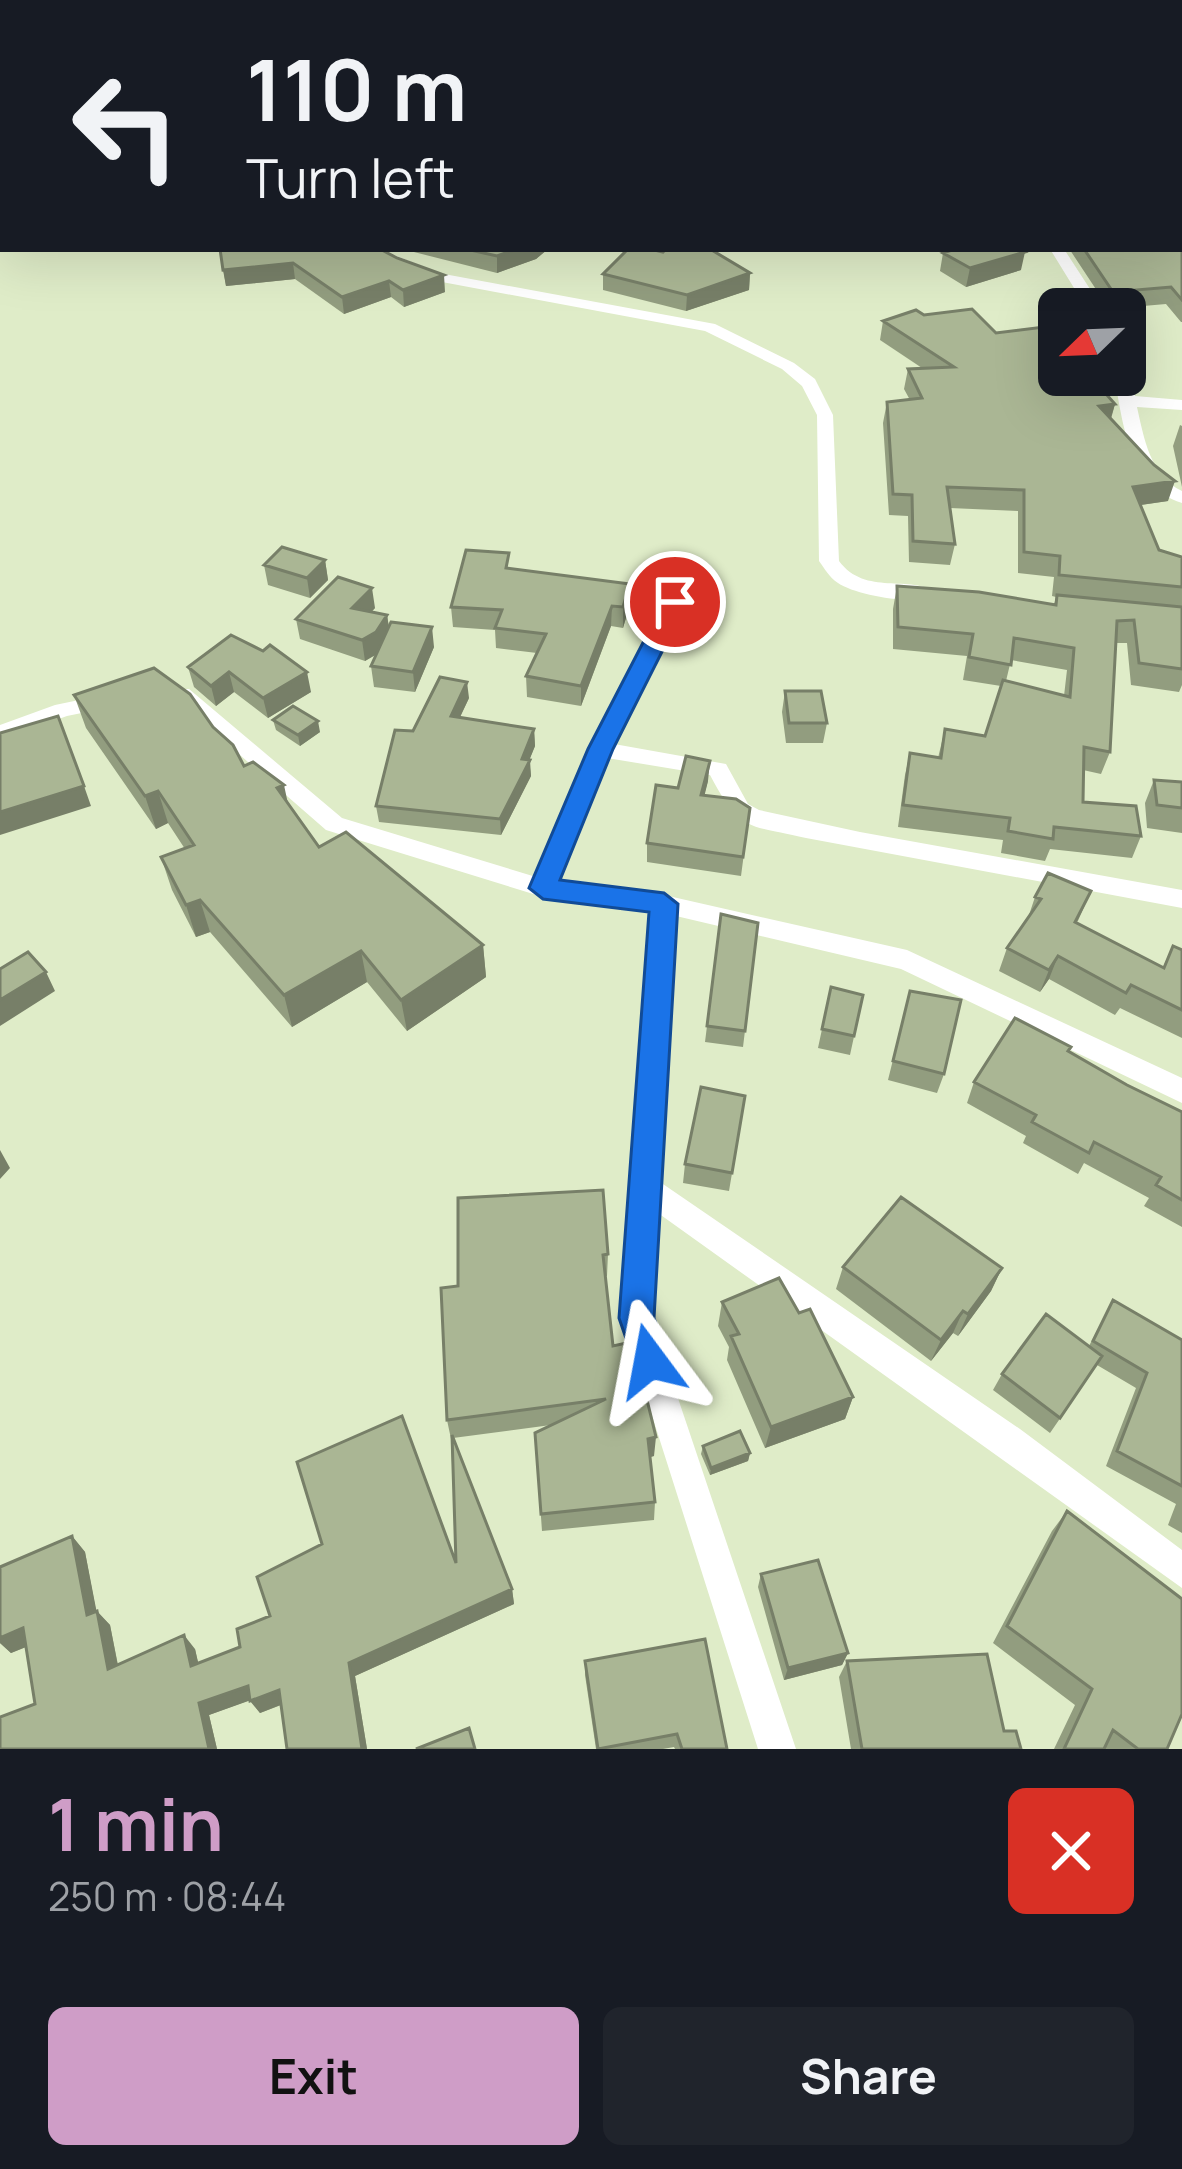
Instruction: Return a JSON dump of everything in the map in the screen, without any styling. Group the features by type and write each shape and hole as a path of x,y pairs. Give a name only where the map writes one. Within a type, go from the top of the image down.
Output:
{"street":[{"path":"375,252 406,268 442,278 710,328 756,346 809,382 825,415 829,561 836,575 857,587 950,596"},
{"path":"1060,252 1083,288"},
{"path":"1127,396 1146,469 1161,486 1182,498"},
{"path":"1128,400 1182,405"},
{"path":"543,888 600,749 675,602"},
{"path":"0,734 63,710 173,687 334,824 543,888 664,904 907,960 1182,1091"},
{"path":"600,749 718,770 740,810 753,817 856,843 1088,879 1182,899"},
{"path":"664,904 636,1318 777,1749"},
{"path":"645,1187 989,1428 1182,1571"}],"building":[{"path":"220,252 386,252 444,275 403,290 389,281 342,297 293,263 223,270"},
{"path":"625,252 715,252 750,273 687,295 603,274"},
{"path":"946,252 1025,252 970,268"},
{"path":"1086,252 1182,252 1182,300 1171,287 1110,288"},
{"path":"972,309 996,333 1038,328 1038,396 1108,396 1115,404 1099,406 1175,481 1133,487 1159,550 1182,557 1182,587 1059,575 1060,556 1024,552 1024,490 947,487 955,544 913,541 912,495 893,494 887,402 922,398 908,369 954,367 883,321 916,310 924,315"},
{"path":"282,547 325,560 307,578 264,565"},
{"path":"466,550 509,553 506,568 630,584 623,607 612,606 581,686 526,676 546,634 495,628 502,610 451,607"},
{"path":"338,577 372,588 352,608 387,615 376,632 362,640 296,619"},
{"path":"897,586 979,592 1056,605 1057,595 1182,607 1182,669 1139,663 1134,620 1117,621 1110,752 1084,747 1083,802 1136,806 1141,836 1054,827 1053,839 1008,831 1010,818 903,805 910,753 941,758 945,729 985,736 1003,680 1070,697 1074,648 1014,638 1011,665 969,657 973,634 898,627"},
{"path":"391,622 432,627 413,672 371,666"},
{"path":"231,635 263,651 270,645 307,672 263,698 229,672 211,686 188,667"},
{"path":"154,668 190,694 213,727 233,745 244,766 253,762 284,785 277,788 319,847 346,832 483,945 401,1000 361,951 284,995 200,900 186,905 161,857 194,845 158,791 145,796 74,695"},
{"path":"440,677 467,682 451,716 534,729 522,759 530,760 500,819 376,806 395,730 413,731"},
{"path":"785,691 821,691 827,723 789,723"},
{"path":"293,706 318,721 298,735 273,720"},
{"path":"58,716 84,786 0,812 0,733"},
{"path":"686,756 710,761 701,795 736,799 750,808 743,857 647,843 656,785 678,788"},
{"path":"1154,780 1182,782 1182,808 1157,805"},
{"path":"1048,873 1091,891 1075,922 1164,968 1173,946 1182,950 1182,1010 1131,985 1126,993 1058,956 1049,970 1007,948 1041,899 1035,897"},
{"path":"721,914 758,923 745,1031 707,1026"},
{"path":"28,952 46,972 0,1000 0,969"},
{"path":"831,987 863,995 854,1036 822,1029"},
{"path":"910,991 961,1000 944,1074 893,1061"},
{"path":"1015,1018 1182,1112 1182,1200 1156,1185 1161,1177 1094,1142 1089,1153 1032,1122 1036,1115 974,1082"},
{"path":"701,1087 745,1096 732,1173 685,1164"},
{"path":"603,1190 608,1254 603,1255 613,1346 631,1342 637,1359 656,1437 648,1439 655,1502 541,1514 535,1433 606,1399 447,1420 441,1288 458,1286 458,1198"},
{"path":"901,1197 1002,1268 968,1314 963,1311 941,1340 843,1267"},
{"path":"779,1278 799,1313 810,1309 853,1397 771,1427 731,1336 739,1334 722,1302"},
{"path":"1113,1300 1182,1340 1182,1486 1117,1451 1147,1373 1093,1341"},
{"path":"1046,1314 1102,1356 1060,1418 1002,1374"},
{"path":"402,1416 456,1563 452,1435 512,1589 349,1663 362,1749 287,1749 279,1690 250,1701 248,1686 199,1703 209,1749 0,1749 0,1717 35,1704 23,1628 0,1638 0,1567 72,1536 87,1615 97,1611 108,1669 184,1635 191,1666 240,1647 237,1629 270,1616 257,1577 322,1544 297,1462"},
{"path":"740,1431 750,1453 711,1468 703,1446"},
{"path":"1067,1511 1182,1599 1182,1714 1167,1749 1138,1749 1113,1730 1104,1749 1064,1749 1092,1689 1007,1626"},
{"path":"818,1560 848,1653 788,1668 761,1574"},
{"path":"705,1639 727,1749 682,1749 677,1734 598,1749 585,1661"},
{"path":"987,1654 1004,1731 1016,1731 1021,1749 862,1749 847,1661"},
{"path":"469,1728 475,1749 416,1749"}],"route":[{"path":"650,1361 636,1318 664,904 543,888 600,749 675,602"}]}
